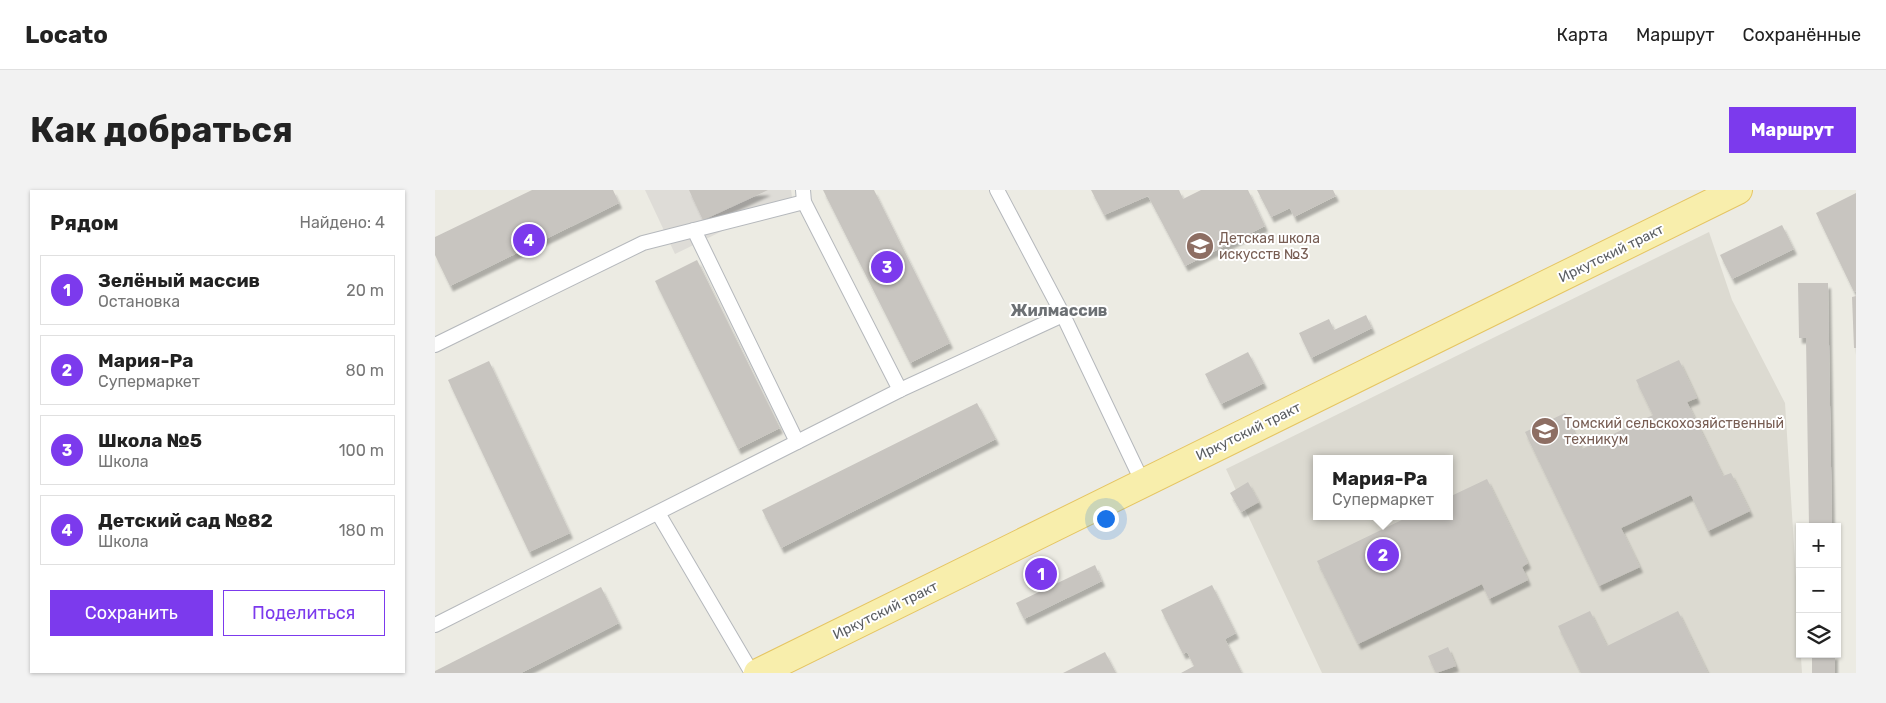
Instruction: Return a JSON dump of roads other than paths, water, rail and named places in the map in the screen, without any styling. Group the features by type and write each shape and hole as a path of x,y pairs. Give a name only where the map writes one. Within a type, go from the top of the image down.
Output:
{"main road":[{"name":"Иркутский тракт","path":"758,673 1738,190"}],"lane":[{"path":"997,190 1063,315 1143,483"},
{"path":"435,345 643,243 694,230 804,196 899,390"},
{"path":"694,230 797,442"},
{"path":"435,625 899,390 1063,315"},
{"path":"658,513 752,673"}],"place":[{"name":"Детский сад №82","path":"529,240"},
{"name":"Детская школа искусств №3","path":"1200,246"},
{"name":"Школа №5","path":"887,267"},
{"name":"Томский сельскохозяйственный техникум","path":"1545,431"},
{"name":"Мария-Ра","path":"1383,555"},
{"name":"Зелёный массив","path":"1041,574"}],"district":[{"name":"Жилмассив","path":"1059,310"}]}
